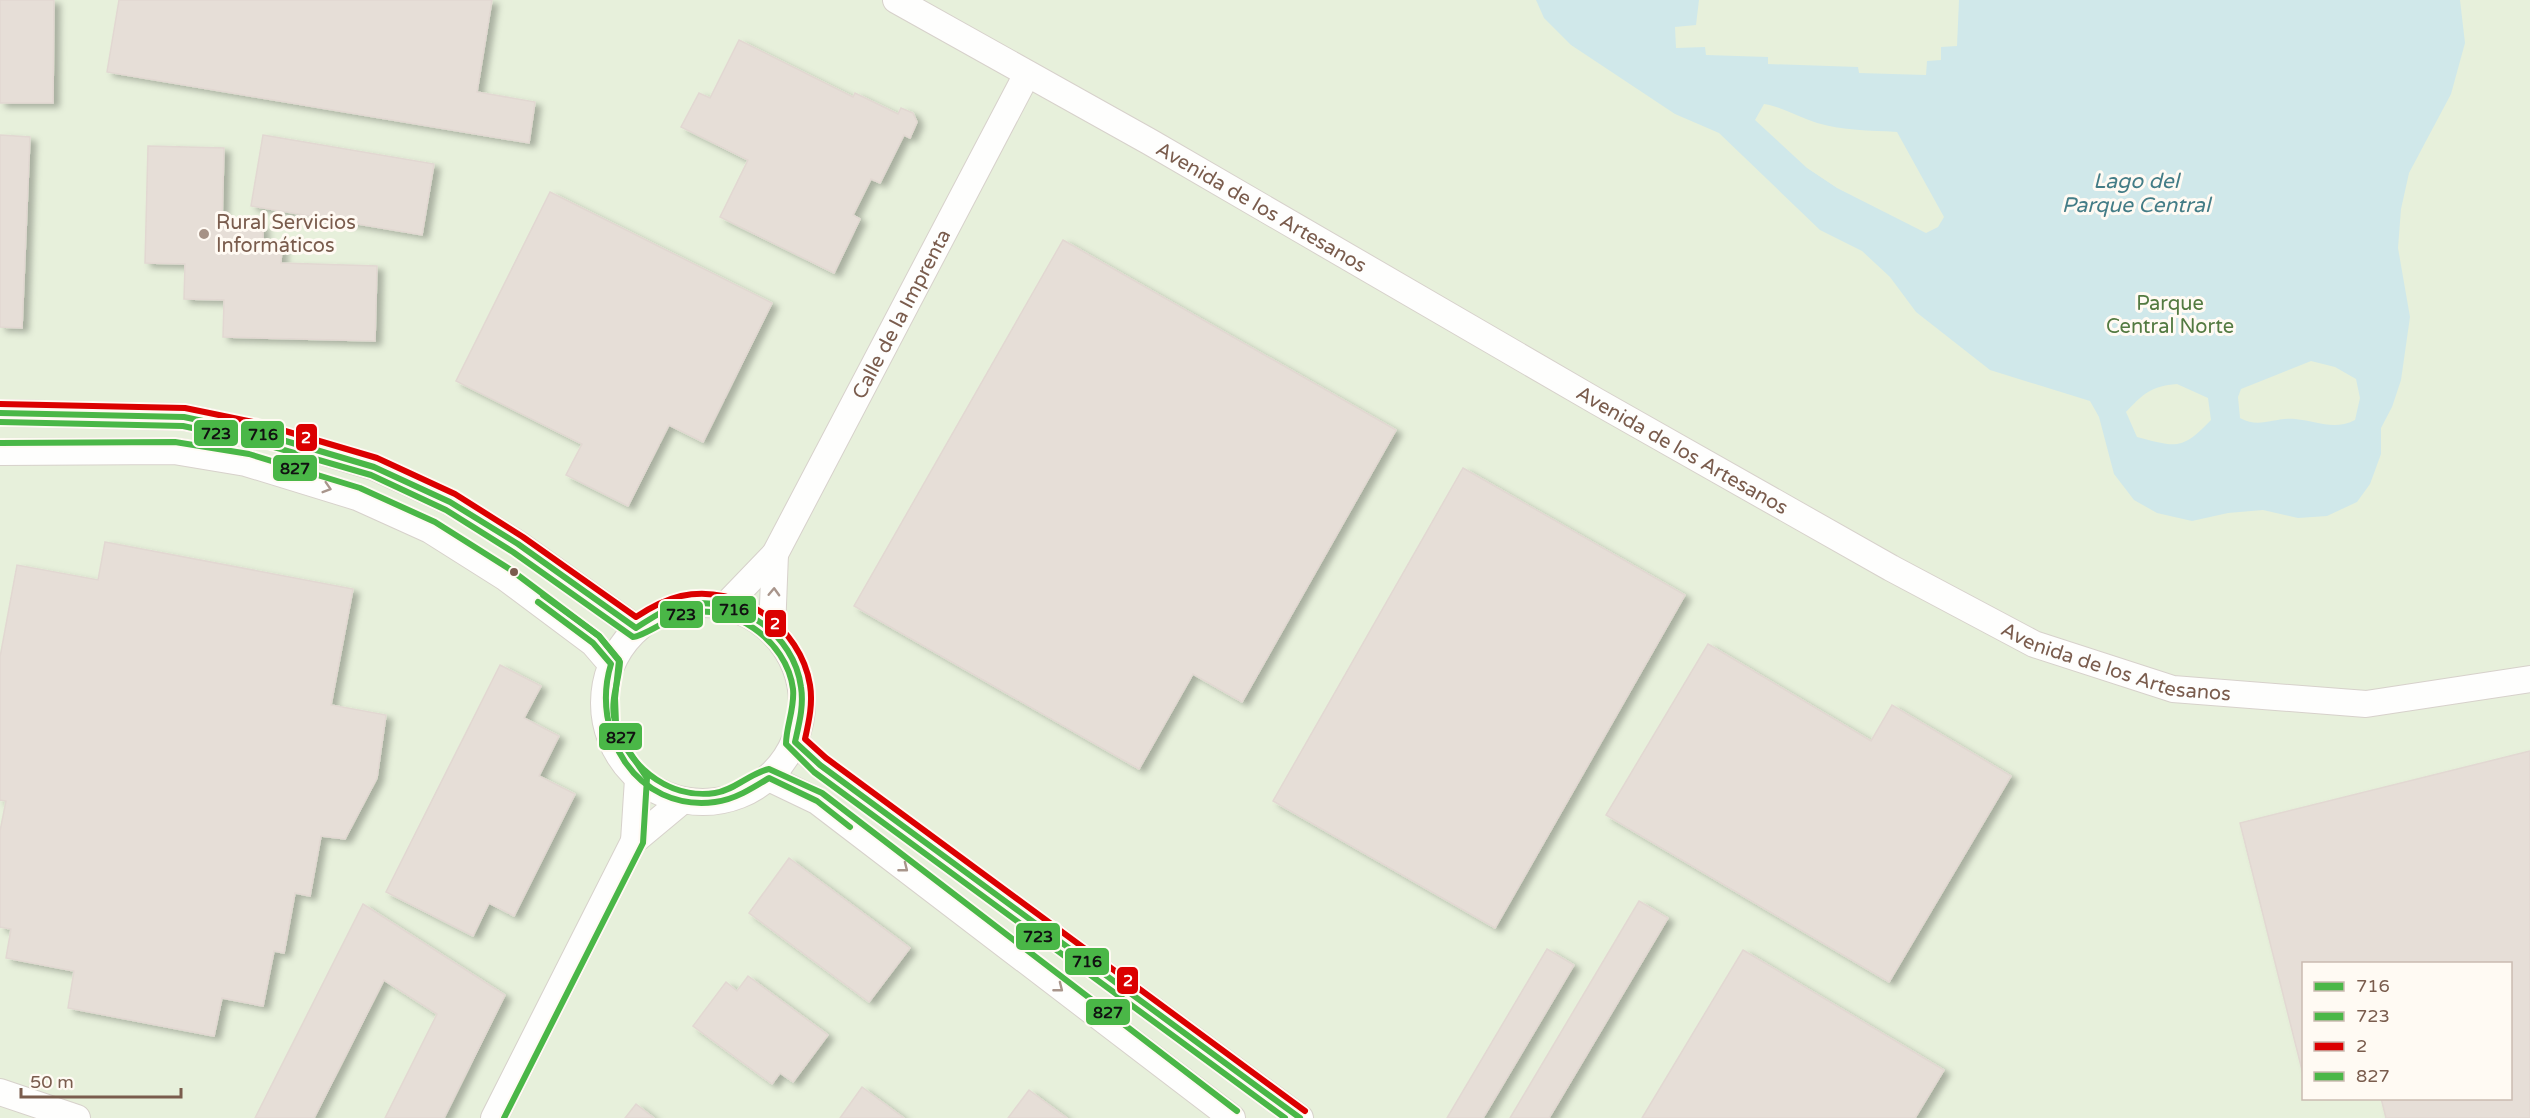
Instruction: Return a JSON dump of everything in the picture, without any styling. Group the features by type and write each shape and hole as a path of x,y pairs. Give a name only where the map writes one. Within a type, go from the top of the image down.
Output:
{"street":[{"name":"Avenida de los Artesanos","path":"896,0 1150,142 1596,402 1891,568 2034,644 2173,689 2366,704 2530,679"},
{"name":"Calle de la Imprenta","path":"726,605 775,554 1027,74"},
{"path":"0,413 184,417 255,432 374,467 450,502 519,544 636,628"},
{"path":"0,452 174,451 246,463 357,497 430,530 506,578 593,643 611,664"},
{"name":"Calle de la Imprenta","path":"772,630 775,554"},
{"path":"694,603 726,605 751,614 772,630 791,654 801,682 803,713 795,742 784,761 769,778 743,794 713,802 682,801 658,793 638,779 618,755 606,726 603,695 611,664 622,645 636,628 663,611 694,603"},
{"path":"795,742 820,765 1300,1118"},
{"path":"769,778 817,801 1232,1118"},
{"path":"494,1118 634,841 638,779"},
{"path":"634,841 682,801"},
{"path":"0,1092 77,1118"}],"green space":[{"name":"Parque Central Norte","path":"0,0 2530,0 2530,1118 0,1118"}],"water":[{"name":"Lago del Parque Central","path":"1536,0 1699,0 1696,25 1675,27 1676,48 1705,47 1706,55 1768,57 1768,64 1858,67 1859,73 1926,75 1927,61 1941,60 1941,47 1957,46 1959,0 2460,0 2465,43 2451,94 2409,173 2401,209 2398,248 2410,317 2401,380 2392,407 2381,428 2381,454 2370,484 2357,502 2327,516 2298,518 2263,510 2228,513 2192,521 2157,513 2134,500 2114,474 2099,417 2090,401 1990,370 1916,312 1890,277 1862,251 1820,230 1719,133 1675,114 1571,45 1544,18","holes":["1764,104 1827,126 1897,132 1944,217 1938,227 1926,233 1837,188 1807,168 1755,120","2311,361 2335,367 2356,379 2360,398 2355,420 2340,425 2287,419 2254,423 2240,418 2238,397 2241,389","2177,384 2208,398 2211,420 2192,437 2178,444 2161,443 2137,437 2126,412 2137,400 2160,387"]}],"building":[{"path":"0,0 54,0 53,103 0,103"},
{"path":"119,0 492,0 477,92 535,102 529,143 107,72"},
{"path":"739,40 853,97 855,93 898,114 901,108 913,113 917,122 910,138 904,135 880,183 871,179 853,215 860,219 834,273 720,217 748,160 681,127 699,93 710,98"},
{"path":"0,135 30,137 22,328 0,327"},
{"path":"263,135 434,164 422,235 251,206"},
{"name":"Rural Servicios Informáticos","path":"148,146 224,148 222,224 263,225 263,244 282,244 281,263 377,266 375,341 223,337 224,300 184,299 185,264 145,263"},
{"path":"550,192 772,303 703,442 669,425 628,506 566,475 582,444 456,381"},
{"path":"1063,240 1396,430 1242,702 1193,674 1139,769 854,606"},
{"path":"1463,468 1685,595 1495,928 1273,801"},
{"path":"105,542 353,589 331,705 386,715 377,778 345,839 321,836 310,896 295,893 284,953 274,951 263,1006 222,998 214,1036 68,1008 74,971 6,958 11,929 0,927 0,831 6,801 0,800 0,657 17,565 98,580"},
{"path":"1708,644 1871,741 1892,705 2011,776 1889,982 1606,815"},
{"path":"500,665 541,686 524,718 559,736 539,776 575,794 514,916 489,903 473,936 386,892"},
{"path":"2530,751 2530,1118 2386,1118 2382,1100 2512,1100 2512,962 2302,962 2302,1070 2240,823"},
{"path":"789,858 910,948 869,1002 749,913"},
{"path":"1639,901 1668,918 1549,1118 1510,1118"},
{"path":"363,904 505,995 444,1118 385,1118 437,1014 384,980 314,1118 255,1118"},
{"path":"1547,949 1574,965 1483,1118 1447,1118"},
{"path":"1743,950 1944,1070 1915,1118 1642,1118"},
{"path":"748,976 828,1035 793,1082 780,1073 772,1084 693,1026 726,982 737,991"},
{"path":"862,1087 904,1118 840,1118"},
{"path":"1029,1090 1067,1118 1008,1118"},
{"path":"636,1104 654,1118 625,1118"}],"transit line":[{"name":"2","path":"0,404 185,408 258,423 377,458 455,494 523,537 636,617 658,604 681,596 703,594 724,596 745,603 764,614 781,628 794,645 804,664 811,698 805,739 826,758 1305,1111"},
{"name":"716","path":"0,413 184,417 255,432 374,467 450,502 518,544 636,628 666,610 686,604 706,603 725,606 744,613 776,635 788,650 796,668 802,694 801,715 795,742 820,765 1300,1118"},
{"name":"723","path":"0,422 183,426 253,441 371,475 446,510 513,552 633,637 683,614 701,611 720,613 754,628 768,640 789,671 793,696 786,744 814,772 1285,1118"},
{"name":"827","path":"0,443 175,442 249,454 360,488 435,522 511,570 599,636 620,662 613,710 619,734 637,763 650,775 680,791 697,794 729,789 769,769 822,793 1237,1111"},
{"name":"723","path":"504,1118 643,843 647,778 626,747 616,723 615,698 619,660 599,636 543,595"},
{"name":"716","path":"538,602 593,643 611,664 606,690 607,716 614,741 625,763 642,781 662,794 687,802 715,802 736,796 769,778 817,801 850,827"}],"place":[{"name":"Rural Servicios Informáticos","path":"204,234"}]}
